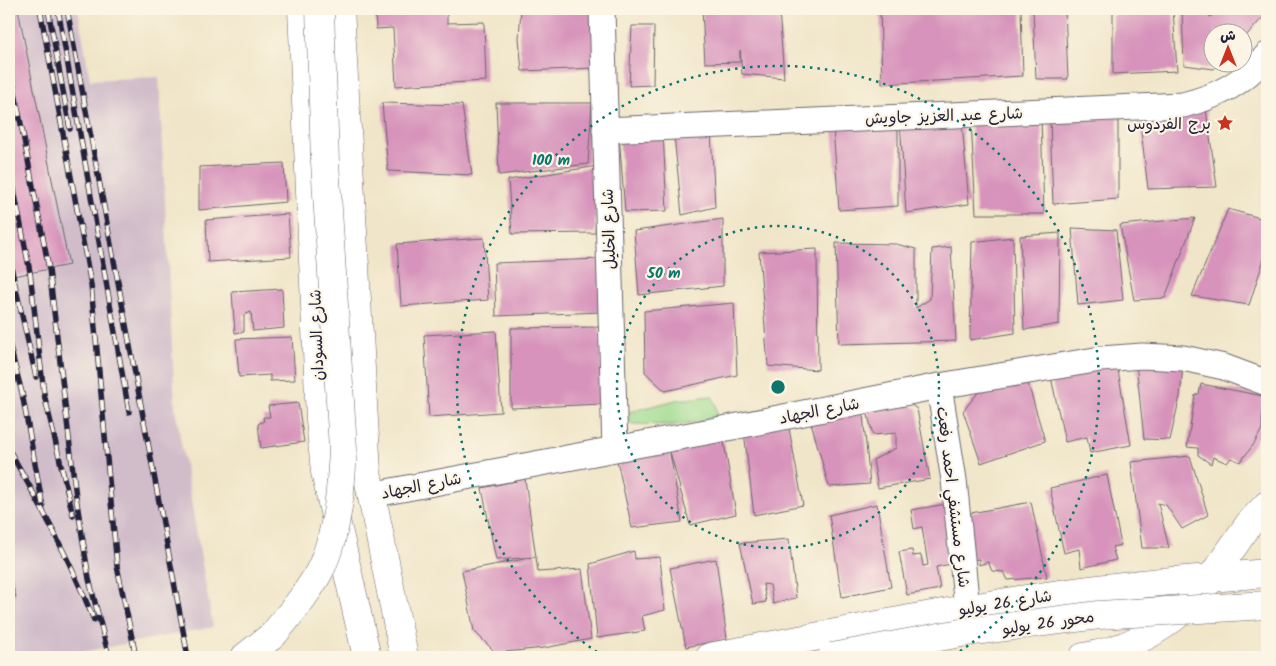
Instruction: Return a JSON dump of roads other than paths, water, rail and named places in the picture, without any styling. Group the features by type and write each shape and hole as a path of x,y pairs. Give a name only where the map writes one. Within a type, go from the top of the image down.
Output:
{"main road":[{"name":"شارع السودان","path":"302,9 320,418 325,472 367,657"},
{"path":"244,657 273,634 298,605 321,567 335,526 341,484 343,449 325,162 320,9"},
{"path":"340,9 365,449 370,495 404,657"},
{"path":"1082,657 1096,655 1131,643 1162,627 1186,607 1211,578 1249,524 1267,505"},
{"name":"شارع 26 يوليو","path":"710,657 967,608 1058,594 1177,580 1267,573"},
{"name":"محور 26 يوليو","path":"832,657 966,632 1100,615 1267,605"}],"street":[{"name":"شارع الخليل","path":"602,9 615,449"},
{"name":"شارع عبد العزيز جاويش","path":"605,130 1183,105 1224,91 1243,79 1267,54"},
{"name":"شارع الجهاد","path":"370,495 940,386 1101,359 1142,356 1184,358 1224,366 1267,382"},
{"name":"شارع مستشفي احمد رفعت","path":"940,386 954,480 967,608"}],"railway":[{"path":"40,9 91,285 117,566 136,657"},
{"path":"48,9 70,129"},
{"path":"58,9 129,412"},
{"path":"67,9 188,657"},
{"path":"9,62 49,269 76,497 89,579 109,657"},
{"path":"9,164 30,272 44,394 73,515"},
{"path":"9,258 36,377"},
{"path":"9,343 22,393 43,507"},
{"path":"9,450 54,534 94,620"}],"place":[{"name":"برج الفردوس","path":"1225,123"}]}
